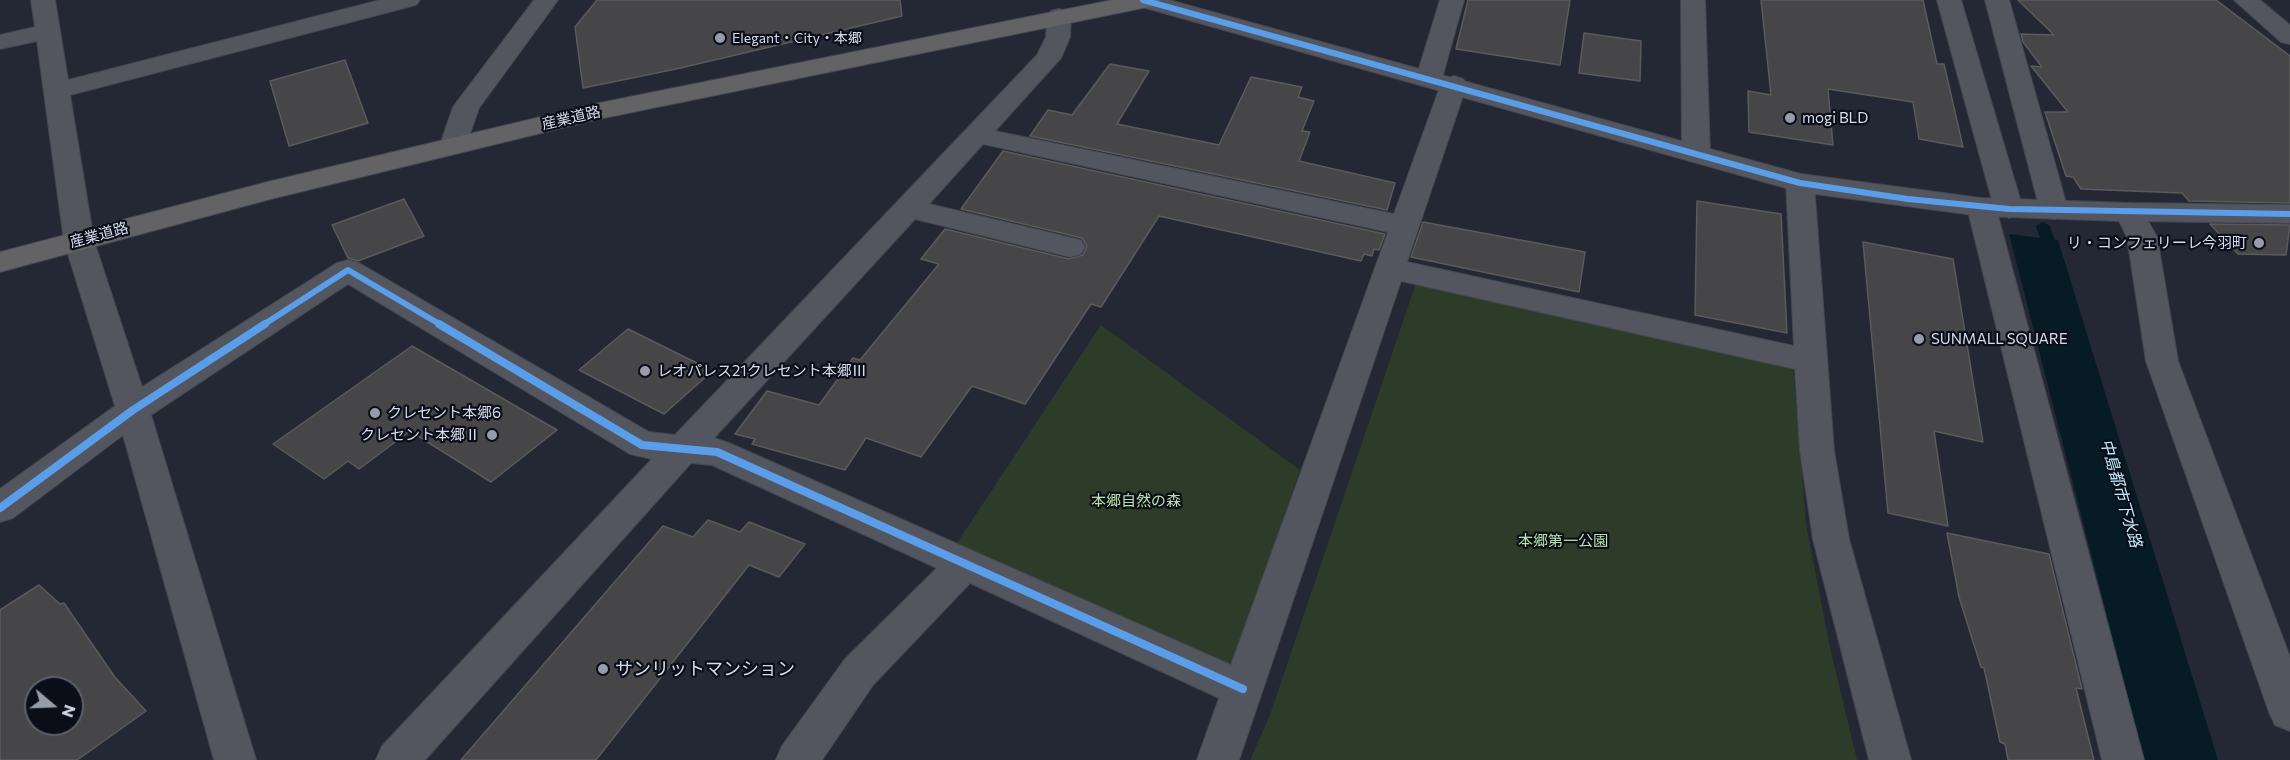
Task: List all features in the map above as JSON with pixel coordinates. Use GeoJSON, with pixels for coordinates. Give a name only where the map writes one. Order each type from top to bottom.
{"type":"FeatureCollection","features":[{"type":"Feature","properties":{"kind":"main road","name":"産業道路"},"geometry":{"type":"LineString","coordinates":[[0,262],[267,190],[454,145],[722,84],[1145,0]]}},
{"type":"Feature","properties":{"kind":"street"},"geometry":{"type":"LineString","coordinates":[[43,0],[79,241],[133,410],[235,760]]}},
{"type":"Feature","properties":{"kind":"street"},"geometry":{"type":"LineString","coordinates":[[56,91],[408,0]]}},
{"type":"Feature","properties":{"kind":"street"},"geometry":{"type":"LineString","coordinates":[[454,145],[466,107],[546,0]]}},
{"type":"Feature","properties":{"kind":"street"},"geometry":{"type":"LineString","coordinates":[[1145,0],[1442,81],[1800,183],[1995,208],[2290,214]]}},
{"type":"Feature","properties":{"kind":"street"},"geometry":{"type":"LineString","coordinates":[[1218,760],[1405,226],[1442,81],[1452,0]]}},
{"type":"Feature","properties":{"kind":"street"},"geometry":{"type":"LineString","coordinates":[[1693,0],[1696,154]]}},
{"type":"Feature","properties":{"kind":"street"},"geometry":{"type":"LineString","coordinates":[[1949,0],[2123,760]]}},
{"type":"Feature","properties":{"kind":"street"},"geometry":{"type":"LineString","coordinates":[[1997,0],[2054,210]]}},
{"type":"Feature","properties":{"kind":"street"},"geometry":{"type":"LineString","coordinates":[[2246,0],[2290,37]]}},
{"type":"Feature","properties":{"kind":"street"},"geometry":{"type":"LineString","coordinates":[[397,760],[682,450],[1048,58],[1058,37],[1059,16]]}},
{"type":"Feature","properties":{"kind":"street"},"geometry":{"type":"LineString","coordinates":[[0,42],[46,32]]}},
{"type":"Feature","properties":{"kind":"street"},"geometry":{"type":"LineString","coordinates":[[976,135],[1405,226]]}},
{"type":"Feature","properties":{"kind":"street"},"geometry":{"type":"LineString","coordinates":[[1800,183],[1817,451],[1831,539],[1890,760]]}},
{"type":"Feature","properties":{"kind":"street"},"geometry":{"type":"LineString","coordinates":[[909,208],[1070,247]]}},
{"type":"Feature","properties":{"kind":"street"},"geometry":{"type":"LineString","coordinates":[[2129,212],[2142,237],[2162,361],[2290,712]]}},
{"type":"Feature","properties":{"kind":"street"},"geometry":{"type":"LineString","coordinates":[[1390,268],[1810,361]]}},
{"type":"Feature","properties":{"kind":"street"},"geometry":{"type":"LineString","coordinates":[[0,508],[133,410],[348,270],[642,445],[717,452],[1243,689]]}},
{"type":"Feature","properties":{"kind":"street"},"geometry":{"type":"LineString","coordinates":[[797,760],[859,672],[965,564]]}},
{"type":"Feature","properties":{"kind":"green space","name":"本郷第一公園"},"geometry":{"type":"Polygon","coordinates":[[[1416,283],[1793,369],[1806,524],[1830,648],[1857,760],[1250,760],[1270,715],[1416,283]]]}},
{"type":"Feature","properties":{"kind":"green space","name":"本郷自然の森"},"geometry":{"type":"Polygon","coordinates":[[[1101,325],[1300,470],[1233,668],[953,549],[1101,325]]]}},
{"type":"Feature","properties":{"kind":"water"},"geometry":{"type":"Polygon","coordinates":[[[2009,234],[2058,240],[2218,760],[2144,760],[2009,234]]]}},
{"type":"Feature","properties":{"kind":"building"},"geometry":{"type":"Polygon","coordinates":[[[597,0],[900,0],[902,16],[676,69],[583,88],[575,27],[597,0]]]}},
{"type":"Feature","properties":{"kind":"building"},"geometry":{"type":"Polygon","coordinates":[[[1468,0],[1570,0],[1560,65],[1456,49],[1468,0]]]}},
{"type":"Feature","properties":{"kind":"building"},"geometry":{"type":"Polygon","coordinates":[[[1761,0],[1923,0],[1937,64],[1944,64],[1963,147],[1919,139],[1913,102],[1828,89],[1833,145],[1749,132],[1748,91],[1771,95],[1761,0]]]}},
{"type":"Feature","properties":{"kind":"building"},"geometry":{"type":"Polygon","coordinates":[[[2018,0],[2216,0],[2290,56],[2290,203],[2189,201],[2182,193],[2081,189],[2073,177],[2066,176],[2045,112],[2068,112],[2031,66],[2042,67],[2023,42],[2021,34],[2054,35],[2018,0]]]}},
{"type":"Feature","properties":{"kind":"building"},"geometry":{"type":"Polygon","coordinates":[[[1584,33],[1641,41],[1640,81],[1579,73],[1584,33]]]}},
{"type":"Feature","properties":{"kind":"building"},"geometry":{"type":"Polygon","coordinates":[[[345,60],[368,123],[289,146],[270,81],[345,60]]]}},
{"type":"Feature","properties":{"kind":"building"},"geometry":{"type":"Polygon","coordinates":[[[1110,64],[1149,71],[1117,124],[1219,145],[1251,77],[1302,87],[1298,97],[1314,101],[1302,131],[1310,132],[1299,161],[1395,183],[1387,210],[1030,136],[1048,110],[1072,115],[1110,64]]]}},
{"type":"Feature","properties":{"kind":"building"},"geometry":{"type":"Polygon","coordinates":[[[1003,151],[1385,234],[1379,250],[1374,249],[1372,256],[1364,254],[1361,261],[1159,216],[1101,307],[1091,304],[1025,404],[972,386],[921,457],[866,438],[845,470],[752,444],[755,439],[735,434],[767,391],[819,405],[853,358],[860,360],[939,264],[921,259],[945,229],[1069,259],[1083,255],[1087,246],[1082,238],[961,209],[1003,151]]]}},
{"type":"Feature","properties":{"kind":"building"},"geometry":{"type":"Polygon","coordinates":[[[404,199],[424,236],[358,261],[348,258],[332,225],[404,199]]]}},
{"type":"Feature","properties":{"kind":"building"},"geometry":{"type":"Polygon","coordinates":[[[1697,201],[1781,214],[1787,333],[1695,315],[1697,201]]]}},
{"type":"Feature","properties":{"kind":"building"},"geometry":{"type":"Polygon","coordinates":[[[1423,222],[1585,252],[1579,292],[1411,257],[1423,222]]]}},
{"type":"Feature","properties":{"kind":"building","name":"リ・コンフェリーレ今羽町"},"geometry":{"type":"Polygon","coordinates":[[[2210,224],[2290,225],[2286,255],[2238,254],[2210,224]]]}},
{"type":"Feature","properties":{"kind":"building","name":"SUNMALL SQUARE"},"geometry":{"type":"Polygon","coordinates":[[[1863,242],[1953,259],[1983,442],[1934,431],[1948,526],[1888,513],[1863,242]]]}},
{"type":"Feature","properties":{"kind":"building","name":"レオパレス21クレセント本郷Ⅲ"},"geometry":{"type":"Polygon","coordinates":[[[628,329],[707,368],[701,373],[708,375],[664,414],[579,370],[628,329]]]}},
{"type":"Feature","properties":{"kind":"building","name":"クレセント本郷6"},"geometry":{"type":"Polygon","coordinates":[[[412,346],[557,430],[491,482],[410,431],[359,469],[348,461],[324,479],[273,444],[412,346]]]}},
{"type":"Feature","properties":{"kind":"building","name":"サンリットマンション"},"geometry":{"type":"Polygon","coordinates":[[[708,520],[740,532],[749,522],[805,544],[779,577],[749,565],[596,760],[461,760],[663,526],[693,537],[708,520]]]}},
{"type":"Feature","properties":{"kind":"building"},"geometry":{"type":"Polygon","coordinates":[[[1947,533],[2049,554],[2082,689],[2076,688],[2094,760],[2008,760],[2005,744],[2000,742],[1984,668],[1981,667],[1959,597],[1947,533]]]}},
{"type":"Feature","properties":{"kind":"building"},"geometry":{"type":"Polygon","coordinates":[[[39,585],[60,604],[64,603],[114,676],[146,711],[77,760],[0,760],[0,610],[39,585]]]}},
{"type":"Feature","properties":{"kind":"waterway","name":"中島都市下水路"},"geometry":{"type":"LineString","coordinates":[[2043,226],[2053,257]]}},
{"type":"Feature","properties":{"kind":"cycle path"},"geometry":{"type":"LineString","coordinates":[[1143,0],[1800,183],[1908,199],[2009,209],[2290,214]]}},
{"type":"Feature","properties":{"kind":"cycle path"},"geometry":{"type":"LineString","coordinates":[[0,508],[133,410],[348,270],[642,445],[717,452],[1243,689]]}},
{"type":"Feature","properties":{"kind":"place","name":"Elegant・City・本郷"},"geometry":{"type":"Point","coordinates":[720,38]}},
{"type":"Feature","properties":{"kind":"place","name":"mogi BLD"},"geometry":{"type":"Point","coordinates":[1790,118]}},
{"type":"Feature","properties":{"kind":"place","name":"リ・コンフェリーレ今羽町"},"geometry":{"type":"Point","coordinates":[2259,243]}},
{"type":"Feature","properties":{"kind":"place","name":"SUNMALL SQUARE"},"geometry":{"type":"Point","coordinates":[1919,339]}},
{"type":"Feature","properties":{"kind":"place","name":"レオパレス21クレセント本郷Ⅲ"},"geometry":{"type":"Point","coordinates":[645,371]}},
{"type":"Feature","properties":{"kind":"place","name":"クレセント本郷6"},"geometry":{"type":"Point","coordinates":[375,413]}},
{"type":"Feature","properties":{"kind":"place","name":"クレセント本郷Ⅱ"},"geometry":{"type":"Point","coordinates":[492,435]}},
{"type":"Feature","properties":{"kind":"place","name":"サンリットマンション"},"geometry":{"type":"Point","coordinates":[603,669]}}]}
